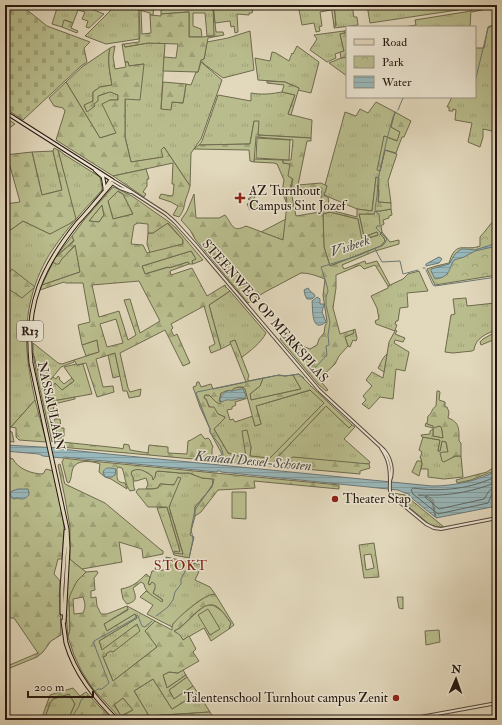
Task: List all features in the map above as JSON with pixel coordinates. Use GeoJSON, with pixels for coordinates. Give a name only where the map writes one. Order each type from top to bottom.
{"type":"FeatureCollection","features":[{"type":"Feature","properties":{"kind":"main road"},"geometry":{"type":"LineString","coordinates":[[5,112],[111,181]]}},
{"type":"Feature","properties":{"kind":"main road"},"geometry":{"type":"LineString","coordinates":[[94,169],[103,177],[105,189]]}},
{"type":"Feature","properties":{"kind":"main road","name":"NASSAULAAN"},"geometry":{"type":"LineString","coordinates":[[111,181],[109,186],[70,232],[52,258],[42,277],[37,291],[30,326],[30,351],[34,378],[66,521],[62,588],[62,615],[66,643],[81,677],[89,689],[117,720]]}},
{"type":"Feature","properties":{"kind":"main road","name":"NASSAULAAN"},"geometry":{"type":"LineString","coordinates":[[102,194],[111,181]]}},
{"type":"Feature","properties":{"kind":"street","name":"STEENWEG OP MERKSPLAS"},"geometry":{"type":"LineString","coordinates":[[111,181],[116,185],[132,192]]}},
{"type":"Feature","properties":{"kind":"street","name":"STEENWEG OP MERKSPLAS"},"geometry":{"type":"LineString","coordinates":[[111,181],[132,192],[166,214],[175,222],[319,390],[386,452],[390,459],[392,475],[389,489],[392,496],[426,524],[434,528],[444,528],[497,518]]}},
{"type":"Feature","properties":{"kind":"street"},"geometry":{"type":"LineString","coordinates":[[109,186],[116,185]]}},
{"type":"Feature","properties":{"kind":"street"},"geometry":{"type":"LineString","coordinates":[[404,720],[497,703]]}},
{"type":"Feature","properties":{"kind":"green space"},"geometry":{"type":"Polygon","coordinates":[[[5,5],[21,5],[47,26],[90,42],[84,48],[87,62],[23,120],[5,108],[5,5]]]}},
{"type":"Feature","properties":{"kind":"green space"},"geometry":{"type":"Polygon","coordinates":[[[58,5],[84,5],[104,14],[89,28],[86,27],[88,21],[82,19],[85,12],[78,10],[73,23],[65,20],[62,27],[52,24],[58,5]]]}},
{"type":"Feature","properties":{"kind":"green space"},"geometry":{"type":"Polygon","coordinates":[[[116,5],[154,5],[153,15],[139,10],[139,39],[106,44],[85,36],[116,5]]]}},
{"type":"Feature","properties":{"kind":"green space"},"geometry":{"type":"Polygon","coordinates":[[[172,5],[254,5],[252,13],[249,13],[249,15],[237,14],[238,32],[235,33],[234,26],[231,27],[230,21],[215,23],[213,6],[215,36],[207,36],[205,13],[193,13],[193,26],[201,29],[202,37],[189,37],[189,12],[161,14],[161,9],[172,9],[172,5]]]}},
{"type":"Feature","properties":{"kind":"green space"},"geometry":{"type":"Polygon","coordinates":[[[213,5],[216,32],[223,32],[224,35],[208,38],[204,59],[201,60],[198,72],[163,71],[164,57],[176,58],[178,44],[148,43],[125,47],[124,44],[139,42],[139,10],[141,10],[142,34],[151,33],[150,15],[161,16],[161,14],[189,12],[189,37],[214,36],[213,5]]]}},
{"type":"Feature","properties":{"kind":"green space"},"geometry":{"type":"Polygon","coordinates":[[[298,5],[331,5],[331,10],[320,12],[322,26],[319,27],[320,31],[316,32],[314,23],[302,25],[298,5]]]}},
{"type":"Feature","properties":{"kind":"green space"},"geometry":{"type":"Polygon","coordinates":[[[331,5],[334,5],[336,26],[334,26],[331,5]]]}},
{"type":"Feature","properties":{"kind":"green space"},"geometry":{"type":"Polygon","coordinates":[[[334,5],[352,5],[354,17],[357,17],[358,25],[334,28],[336,25],[334,5]]]}},
{"type":"Feature","properties":{"kind":"green space"},"geometry":{"type":"Polygon","coordinates":[[[367,5],[482,5],[482,6],[370,23],[367,5]]]}},
{"type":"Feature","properties":{"kind":"green space"},"geometry":{"type":"Polygon","coordinates":[[[482,5],[497,5],[497,7],[472,12],[471,8],[482,5]]]}},
{"type":"Feature","properties":{"kind":"green space"},"geometry":{"type":"Polygon","coordinates":[[[471,11],[470,26],[410,26],[416,25],[415,20],[471,11]]]}},
{"type":"Feature","properties":{"kind":"green space"},"geometry":{"type":"Polygon","coordinates":[[[64,20],[73,23],[71,28],[78,31],[77,33],[62,27],[64,20]]]}},
{"type":"Feature","properties":{"kind":"green space"},"geometry":{"type":"Polygon","coordinates":[[[497,23],[497,132],[483,129],[483,137],[480,147],[468,142],[472,123],[455,120],[456,110],[453,109],[453,111],[449,111],[449,107],[447,107],[452,98],[476,98],[476,48],[484,48],[488,27],[497,23]]]}},
{"type":"Feature","properties":{"kind":"green space"},"geometry":{"type":"Polygon","coordinates":[[[346,30],[346,57],[341,58],[340,52],[344,51],[340,34],[345,33],[344,31],[346,30]]]}},
{"type":"Feature","properties":{"kind":"green space"},"geometry":{"type":"Polygon","coordinates":[[[250,31],[254,70],[223,78],[201,60],[204,59],[207,42],[228,38],[250,31]]]}},
{"type":"Feature","properties":{"kind":"green space"},"geometry":{"type":"Polygon","coordinates":[[[344,31],[345,33],[340,34],[344,51],[335,54],[336,58],[327,62],[310,50],[317,39],[314,35],[344,31]]]}},
{"type":"Feature","properties":{"kind":"green space"},"geometry":{"type":"Polygon","coordinates":[[[148,43],[165,43],[161,109],[172,102],[183,103],[186,84],[191,85],[196,72],[198,72],[201,62],[222,80],[201,139],[191,153],[190,186],[164,147],[164,157],[131,162],[125,137],[125,99],[144,64],[129,66],[128,62],[125,62],[122,44],[124,44],[125,47],[148,43]]]}},
{"type":"Feature","properties":{"kind":"green space"},"geometry":{"type":"Polygon","coordinates":[[[115,46],[113,57],[115,69],[126,67],[125,62],[128,62],[129,66],[144,64],[140,100],[125,99],[125,137],[131,162],[163,157],[161,150],[164,147],[190,186],[183,210],[179,217],[173,215],[178,206],[159,198],[161,194],[173,195],[173,163],[113,176],[56,140],[65,111],[63,108],[54,106],[49,98],[66,82],[100,138],[116,133],[102,104],[110,100],[118,100],[118,95],[110,92],[98,96],[98,101],[94,104],[95,106],[87,112],[84,105],[93,101],[93,92],[100,87],[112,85],[109,57],[110,48],[115,46]]]}},
{"type":"Feature","properties":{"kind":"green space"},"geometry":{"type":"Polygon","coordinates":[[[297,46],[319,62],[311,93],[298,90],[299,88],[285,82],[258,80],[255,58],[270,61],[272,52],[289,61],[297,46]]]}},
{"type":"Feature","properties":{"kind":"green space"},"geometry":{"type":"Polygon","coordinates":[[[110,48],[109,62],[112,85],[100,87],[93,92],[93,101],[84,106],[87,111],[94,104],[98,96],[111,91],[118,95],[118,100],[110,100],[116,133],[100,138],[66,82],[82,67],[110,48]]]}},
{"type":"Feature","properties":{"kind":"green space"},"geometry":{"type":"Polygon","coordinates":[[[346,57],[346,75],[329,63],[346,57]]]}},
{"type":"Feature","properties":{"kind":"green space"},"geometry":{"type":"Polygon","coordinates":[[[267,81],[285,82],[299,88],[291,115],[288,114],[295,95],[282,92],[284,85],[267,83],[267,81]]]}},
{"type":"Feature","properties":{"kind":"green space"},"geometry":{"type":"Polygon","coordinates":[[[163,82],[186,84],[183,103],[172,102],[171,110],[161,109],[163,82]]]}},
{"type":"Feature","properties":{"kind":"green space"},"geometry":{"type":"Polygon","coordinates":[[[282,92],[295,95],[288,114],[312,120],[311,138],[258,135],[254,121],[250,144],[199,145],[202,141],[218,95],[251,101],[251,93],[266,94],[282,92]]]}},
{"type":"Feature","properties":{"kind":"green space"},"geometry":{"type":"Polygon","coordinates":[[[376,102],[395,112],[391,127],[400,132],[398,141],[384,136],[380,171],[385,150],[397,154],[388,181],[391,203],[378,202],[379,191],[376,177],[372,211],[357,209],[324,195],[327,186],[325,185],[345,112],[356,116],[360,109],[368,113],[376,102]]]}},
{"type":"Feature","properties":{"kind":"green space"},"geometry":{"type":"Polygon","coordinates":[[[395,112],[411,121],[404,137],[402,137],[396,153],[385,150],[380,171],[377,170],[384,136],[397,141],[400,132],[391,127],[395,112]]]}},
{"type":"Feature","properties":{"kind":"green space"},"geometry":{"type":"Polygon","coordinates":[[[5,117],[15,124],[5,131],[5,117]]]}},
{"type":"Feature","properties":{"kind":"green space"},"geometry":{"type":"Polygon","coordinates":[[[254,121],[259,121],[258,135],[311,138],[311,141],[307,141],[298,185],[321,183],[327,186],[324,195],[328,197],[330,210],[357,217],[357,209],[372,211],[376,177],[379,178],[378,202],[391,203],[391,209],[375,211],[374,214],[359,214],[364,237],[377,232],[378,235],[362,240],[358,219],[330,212],[323,214],[324,247],[330,266],[381,246],[385,241],[380,234],[382,232],[390,242],[399,240],[399,244],[375,251],[342,265],[344,269],[365,261],[366,264],[377,261],[390,285],[388,286],[375,265],[364,269],[360,265],[336,275],[333,308],[340,334],[353,330],[354,333],[345,337],[348,346],[339,356],[335,364],[319,379],[328,390],[326,391],[318,384],[280,339],[287,331],[296,341],[300,342],[305,347],[310,349],[317,345],[319,339],[324,333],[327,322],[323,295],[325,279],[310,274],[301,273],[248,303],[181,220],[187,211],[194,194],[196,218],[219,218],[225,215],[231,225],[235,228],[238,229],[246,226],[283,240],[287,204],[286,195],[289,190],[293,192],[292,196],[296,216],[320,212],[322,188],[296,191],[291,188],[293,179],[288,176],[290,164],[283,163],[283,160],[291,160],[293,140],[256,137],[254,162],[250,161],[249,150],[194,149],[199,145],[250,144],[254,121]]]}},
{"type":"Feature","properties":{"kind":"green space"},"geometry":{"type":"Polygon","coordinates":[[[257,138],[290,140],[289,160],[256,158],[257,138]]]}},
{"type":"Feature","properties":{"kind":"green space"},"geometry":{"type":"Polygon","coordinates":[[[54,148],[58,150],[76,219],[50,234],[23,221],[5,234],[5,204],[20,202],[8,159],[5,159],[5,155],[32,152],[42,195],[62,190],[53,151],[54,148]]]}},
{"type":"Feature","properties":{"kind":"green space"},"geometry":{"type":"Polygon","coordinates":[[[58,150],[100,177],[102,190],[58,241],[40,272],[31,298],[26,338],[28,364],[35,400],[11,427],[5,426],[5,420],[8,413],[5,400],[5,297],[10,289],[5,279],[5,234],[23,221],[50,234],[75,219],[58,150]]]}},
{"type":"Feature","properties":{"kind":"green space"},"geometry":{"type":"Polygon","coordinates":[[[53,151],[62,190],[42,195],[32,152],[53,151]]]}},
{"type":"Feature","properties":{"kind":"green space"},"geometry":{"type":"Polygon","coordinates":[[[254,159],[283,160],[283,163],[290,164],[292,180],[286,195],[287,204],[282,192],[284,180],[277,164],[254,162],[254,159]]]}},
{"type":"Feature","properties":{"kind":"green space"},"geometry":{"type":"Polygon","coordinates":[[[146,169],[149,179],[147,179],[147,186],[143,192],[146,194],[144,197],[113,176],[146,169]]]}},
{"type":"Feature","properties":{"kind":"green space"},"geometry":{"type":"Polygon","coordinates":[[[114,187],[132,196],[169,222],[176,228],[203,260],[193,264],[192,261],[196,259],[191,251],[142,266],[145,274],[188,262],[189,264],[170,271],[171,275],[192,268],[207,296],[225,285],[225,287],[230,291],[209,305],[221,349],[211,353],[209,347],[215,344],[204,306],[171,324],[173,328],[171,330],[174,336],[177,334],[190,363],[183,366],[165,330],[120,353],[130,392],[141,389],[140,396],[129,398],[127,391],[123,391],[115,353],[96,359],[103,387],[113,386],[114,392],[97,397],[86,363],[77,365],[74,360],[99,352],[97,340],[82,345],[78,325],[90,322],[83,283],[64,282],[40,290],[42,285],[80,272],[75,245],[59,264],[53,262],[55,258],[74,241],[72,236],[114,187]],[[118,191],[108,201],[113,219],[133,214],[123,194],[118,191]],[[102,205],[89,221],[99,222],[104,215],[102,205]],[[138,223],[134,225],[131,244],[143,245],[147,253],[183,244],[183,240],[168,223],[153,233],[148,233],[148,224],[138,223]],[[139,281],[92,285],[99,317],[119,311],[128,340],[136,335],[124,300],[130,299],[140,333],[160,321],[139,281]],[[116,319],[100,324],[107,347],[123,343],[116,319]]]}},
{"type":"Feature","properties":{"kind":"green space"},"geometry":{"type":"Polygon","coordinates":[[[117,191],[123,194],[133,214],[113,219],[108,201],[117,191]]]}},
{"type":"Feature","properties":{"kind":"green space"},"geometry":{"type":"Polygon","coordinates":[[[254,195],[259,207],[250,210],[247,204],[252,201],[248,199],[254,195]]]}},
{"type":"Feature","properties":{"kind":"green space"},"geometry":{"type":"Polygon","coordinates":[[[102,205],[104,215],[99,222],[89,221],[102,205]]]}},
{"type":"Feature","properties":{"kind":"green space"},"geometry":{"type":"Polygon","coordinates":[[[391,209],[392,215],[383,220],[384,224],[381,226],[382,232],[380,234],[385,241],[381,246],[330,266],[324,247],[323,214],[330,212],[358,219],[363,240],[378,235],[377,232],[364,237],[359,214],[374,214],[374,211],[391,209]]]}},
{"type":"Feature","properties":{"kind":"green space"},"geometry":{"type":"Polygon","coordinates":[[[497,218],[497,275],[435,285],[427,269],[449,263],[455,251],[458,249],[480,246],[480,237],[497,218]]]}},
{"type":"Feature","properties":{"kind":"green space"},"geometry":{"type":"Polygon","coordinates":[[[286,219],[283,240],[261,232],[286,219]]]}},
{"type":"Feature","properties":{"kind":"green space"},"geometry":{"type":"Polygon","coordinates":[[[167,223],[183,240],[183,244],[150,253],[147,244],[148,233],[153,233],[167,223]]]}},
{"type":"Feature","properties":{"kind":"green space"},"geometry":{"type":"Polygon","coordinates":[[[72,236],[74,240],[55,258],[72,236]]]}},
{"type":"Feature","properties":{"kind":"green space"},"geometry":{"type":"Polygon","coordinates":[[[76,245],[80,272],[42,285],[53,262],[56,264],[76,245]]]}},
{"type":"Feature","properties":{"kind":"green space"},"geometry":{"type":"Polygon","coordinates":[[[191,251],[197,259],[192,261],[193,264],[189,264],[188,262],[145,274],[142,266],[191,251]]]}},
{"type":"Feature","properties":{"kind":"green space"},"geometry":{"type":"Polygon","coordinates":[[[12,269],[35,287],[22,298],[10,290],[5,297],[5,279],[12,269]]]}},
{"type":"Feature","properties":{"kind":"green space"},"geometry":{"type":"Polygon","coordinates":[[[419,271],[428,291],[407,293],[408,307],[400,308],[398,321],[396,321],[395,324],[397,325],[395,330],[397,331],[395,334],[405,338],[403,342],[395,340],[394,343],[409,352],[405,371],[396,369],[393,399],[380,397],[369,409],[362,404],[366,400],[363,396],[372,386],[366,380],[372,372],[383,378],[389,342],[395,331],[376,324],[375,321],[379,319],[377,308],[371,296],[388,288],[388,286],[403,279],[408,274],[419,271]]]}},
{"type":"Feature","properties":{"kind":"green space"},"geometry":{"type":"Polygon","coordinates":[[[230,291],[266,333],[252,350],[241,358],[235,340],[230,342],[231,344],[221,349],[209,305],[230,291]]]}},
{"type":"Feature","properties":{"kind":"green space"},"geometry":{"type":"Polygon","coordinates":[[[466,298],[467,306],[495,303],[497,311],[497,330],[479,339],[474,350],[472,351],[453,353],[445,352],[451,315],[455,314],[453,299],[466,298]]]}},
{"type":"Feature","properties":{"kind":"green space"},"geometry":{"type":"Polygon","coordinates":[[[355,329],[357,338],[356,341],[353,340],[350,347],[348,346],[345,337],[354,333],[353,330],[355,329]]]}},
{"type":"Feature","properties":{"kind":"green space"},"geometry":{"type":"Polygon","coordinates":[[[492,334],[493,340],[481,345],[480,342],[483,339],[492,334]]]}},
{"type":"Feature","properties":{"kind":"green space"},"geometry":{"type":"Polygon","coordinates":[[[97,340],[99,352],[86,356],[82,345],[97,340]]]}},
{"type":"Feature","properties":{"kind":"green space"},"geometry":{"type":"Polygon","coordinates":[[[235,340],[249,376],[248,381],[263,378],[260,386],[250,394],[251,400],[301,389],[293,375],[299,374],[352,425],[349,428],[326,406],[274,461],[288,463],[288,460],[293,457],[369,464],[370,468],[360,471],[360,474],[60,447],[55,419],[60,419],[61,428],[64,428],[64,436],[61,436],[62,442],[123,449],[124,444],[129,445],[130,450],[148,453],[149,445],[168,447],[168,453],[187,454],[188,441],[201,434],[205,439],[208,438],[210,440],[213,447],[212,456],[220,456],[222,454],[210,432],[193,387],[196,386],[197,382],[199,382],[201,387],[211,384],[213,389],[246,382],[230,342],[235,340]],[[238,387],[232,391],[228,390],[221,393],[219,401],[221,402],[220,404],[209,395],[205,395],[204,397],[209,407],[214,407],[218,414],[225,417],[214,429],[228,453],[233,455],[246,457],[242,431],[247,430],[251,447],[250,456],[270,458],[324,403],[310,390],[256,406],[261,424],[255,426],[245,389],[243,387],[238,387]]]}},
{"type":"Feature","properties":{"kind":"green space"},"geometry":{"type":"Polygon","coordinates":[[[33,343],[58,363],[62,364],[74,360],[74,362],[61,367],[43,389],[33,353],[33,343]]]}},
{"type":"Feature","properties":{"kind":"green space"},"geometry":{"type":"Polygon","coordinates":[[[33,353],[43,389],[53,377],[56,379],[58,376],[64,384],[72,378],[74,381],[62,390],[55,383],[48,393],[53,401],[75,397],[75,399],[54,404],[53,413],[51,413],[45,392],[43,390],[55,439],[52,442],[36,372],[33,353]]]}},
{"type":"Feature","properties":{"kind":"green space"},"geometry":{"type":"Polygon","coordinates":[[[115,353],[120,376],[113,378],[108,355],[115,353]]]}},
{"type":"Feature","properties":{"kind":"green space"},"geometry":{"type":"Polygon","coordinates":[[[387,354],[384,372],[378,368],[387,354]]]}},
{"type":"Feature","properties":{"kind":"green space"},"geometry":{"type":"Polygon","coordinates":[[[83,364],[92,394],[53,401],[48,393],[55,383],[62,390],[74,381],[64,367],[83,364]]]}},
{"type":"Feature","properties":{"kind":"green space"},"geometry":{"type":"Polygon","coordinates":[[[279,375],[293,375],[301,389],[251,400],[250,394],[260,386],[263,378],[279,375]]]}},
{"type":"Feature","properties":{"kind":"green space"},"geometry":{"type":"Polygon","coordinates":[[[238,387],[245,389],[248,398],[235,402],[236,405],[232,407],[232,409],[227,410],[230,420],[233,419],[235,422],[253,416],[255,426],[261,424],[256,406],[311,390],[324,403],[270,459],[250,456],[251,447],[246,458],[228,453],[214,429],[225,417],[213,411],[204,398],[205,395],[209,395],[216,402],[219,401],[221,393],[238,387]]]}},
{"type":"Feature","properties":{"kind":"green space"},"geometry":{"type":"Polygon","coordinates":[[[437,391],[440,392],[439,400],[445,402],[445,407],[447,407],[449,412],[448,418],[457,424],[459,430],[459,441],[461,443],[461,456],[455,456],[444,462],[442,461],[440,453],[448,452],[446,442],[442,441],[440,451],[438,451],[440,440],[422,437],[421,435],[430,434],[430,431],[433,429],[433,436],[443,438],[441,427],[439,426],[434,428],[433,426],[427,424],[428,416],[436,406],[437,391]]]}},
{"type":"Feature","properties":{"kind":"green space"},"geometry":{"type":"Polygon","coordinates":[[[35,400],[46,442],[19,440],[16,437],[16,428],[11,427],[35,400]]]}},
{"type":"Feature","properties":{"kind":"green space"},"geometry":{"type":"Polygon","coordinates":[[[326,406],[349,428],[352,425],[355,427],[344,439],[370,462],[369,464],[288,463],[274,461],[326,406]]]}},
{"type":"Feature","properties":{"kind":"green space"},"geometry":{"type":"Polygon","coordinates":[[[426,423],[433,426],[441,426],[443,438],[433,436],[433,428],[425,426],[426,423]]]}},
{"type":"Feature","properties":{"kind":"green space"},"geometry":{"type":"Polygon","coordinates":[[[5,430],[12,432],[14,442],[5,441],[5,430]]]}},
{"type":"Feature","properties":{"kind":"green space"},"geometry":{"type":"Polygon","coordinates":[[[423,437],[440,440],[438,451],[440,451],[442,441],[446,442],[448,452],[444,461],[456,456],[461,456],[463,477],[444,479],[428,477],[428,469],[421,469],[422,464],[420,458],[422,452],[419,450],[423,437]]]}},
{"type":"Feature","properties":{"kind":"green space"},"geometry":{"type":"Polygon","coordinates":[[[10,458],[13,459],[18,466],[30,472],[43,474],[46,469],[53,471],[62,511],[64,528],[62,559],[58,559],[54,574],[60,581],[61,635],[51,641],[43,652],[37,657],[5,670],[5,667],[38,653],[14,618],[5,618],[5,468],[10,458]]]}},
{"type":"Feature","properties":{"kind":"green space"},"geometry":{"type":"Polygon","coordinates":[[[64,458],[339,485],[339,489],[254,481],[255,488],[218,490],[201,512],[195,516],[195,507],[212,487],[213,479],[202,478],[189,473],[158,471],[156,472],[153,480],[152,476],[145,472],[135,470],[132,471],[131,474],[135,490],[130,491],[122,468],[118,467],[117,469],[117,479],[120,482],[125,483],[127,489],[99,472],[100,464],[93,462],[81,462],[73,468],[69,483],[67,482],[62,462],[64,458]]]}},
{"type":"Feature","properties":{"kind":"green space"},"geometry":{"type":"Polygon","coordinates":[[[417,461],[421,461],[422,464],[419,476],[412,472],[417,461]]]}},
{"type":"Feature","properties":{"kind":"green space"},"geometry":{"type":"Polygon","coordinates":[[[60,464],[65,484],[105,503],[163,551],[163,554],[143,558],[142,549],[119,542],[122,562],[82,569],[71,560],[70,527],[58,465],[60,464]]]}},
{"type":"Feature","properties":{"kind":"green space"},"geometry":{"type":"Polygon","coordinates":[[[497,465],[497,469],[494,471],[471,480],[457,483],[456,480],[487,472],[497,465]]]}},
{"type":"Feature","properties":{"kind":"green space"},"geometry":{"type":"Polygon","coordinates":[[[141,469],[155,477],[156,472],[158,471],[189,473],[202,478],[214,479],[212,487],[195,507],[195,516],[190,535],[194,537],[189,558],[174,555],[157,508],[167,507],[180,551],[179,552],[183,554],[169,507],[175,485],[160,484],[158,488],[146,489],[148,484],[146,478],[134,481],[131,474],[132,471],[141,469]]]}},
{"type":"Feature","properties":{"kind":"green space"},"geometry":{"type":"Polygon","coordinates":[[[178,477],[181,478],[169,507],[183,554],[174,553],[174,551],[180,551],[167,507],[148,507],[136,492],[138,489],[158,488],[160,484],[174,485],[178,477]]]}},
{"type":"Feature","properties":{"kind":"green space"},"geometry":{"type":"Polygon","coordinates":[[[232,492],[246,492],[246,519],[232,518],[232,492]]]}},
{"type":"Feature","properties":{"kind":"green space"},"geometry":{"type":"Polygon","coordinates":[[[392,493],[405,495],[444,527],[437,527],[429,524],[392,493]]]}},
{"type":"Feature","properties":{"kind":"green space"},"geometry":{"type":"Polygon","coordinates":[[[374,543],[379,577],[364,578],[359,545],[374,543]],[[371,554],[364,555],[366,570],[374,568],[371,554]]]}},
{"type":"Feature","properties":{"kind":"green space"},"geometry":{"type":"Polygon","coordinates":[[[166,557],[202,565],[195,580],[210,587],[215,594],[204,598],[193,606],[174,623],[172,627],[147,614],[153,605],[140,597],[146,591],[163,600],[153,593],[155,588],[148,584],[152,571],[168,569],[166,557]]]}},
{"type":"Feature","properties":{"kind":"green space"},"geometry":{"type":"Polygon","coordinates":[[[68,559],[86,572],[69,600],[70,630],[68,637],[65,613],[68,559]]]}},
{"type":"Feature","properties":{"kind":"green space"},"geometry":{"type":"Polygon","coordinates":[[[97,571],[98,573],[94,578],[95,590],[91,591],[91,598],[96,597],[97,606],[101,614],[107,614],[127,606],[128,609],[104,624],[107,631],[135,614],[137,618],[99,641],[102,650],[137,624],[140,631],[113,652],[111,651],[107,653],[106,656],[103,657],[113,681],[157,647],[145,631],[155,621],[172,630],[173,624],[184,613],[204,598],[215,594],[234,625],[229,629],[231,623],[223,612],[216,606],[209,605],[200,609],[181,627],[174,631],[180,635],[183,640],[189,636],[196,649],[193,652],[199,661],[178,673],[169,672],[163,675],[167,688],[186,675],[187,677],[169,690],[174,699],[193,686],[198,693],[172,709],[153,679],[134,691],[149,716],[210,712],[214,719],[122,720],[93,689],[82,672],[68,637],[70,630],[70,595],[77,581],[86,572],[97,571]],[[83,597],[73,599],[74,614],[83,613],[85,605],[83,597]],[[123,698],[114,705],[121,716],[133,710],[123,698]]]}},
{"type":"Feature","properties":{"kind":"green space"},"geometry":{"type":"Polygon","coordinates":[[[146,574],[150,577],[148,584],[150,585],[152,582],[155,584],[153,593],[163,600],[162,602],[148,592],[144,584],[141,582],[133,588],[135,600],[127,604],[123,599],[121,589],[135,584],[146,574]]]}},
{"type":"Feature","properties":{"kind":"green space"},"geometry":{"type":"Polygon","coordinates":[[[397,597],[403,597],[403,609],[399,608],[397,597]]]}},
{"type":"Feature","properties":{"kind":"green space"},"geometry":{"type":"Polygon","coordinates":[[[206,605],[213,605],[222,611],[231,623],[229,629],[211,641],[204,628],[183,640],[174,631],[180,628],[206,605]]]}},
{"type":"Feature","properties":{"kind":"green space"},"geometry":{"type":"Polygon","coordinates":[[[127,606],[155,621],[147,629],[157,647],[113,681],[103,657],[111,650],[113,652],[137,625],[102,650],[99,641],[137,618],[135,614],[107,631],[104,624],[128,610],[127,606]]]}},
{"type":"Feature","properties":{"kind":"green space"},"geometry":{"type":"Polygon","coordinates":[[[208,609],[220,629],[210,635],[198,615],[208,609]]]}},
{"type":"Feature","properties":{"kind":"green space"},"geometry":{"type":"Polygon","coordinates":[[[439,630],[440,642],[426,645],[425,631],[439,630]]]}},
{"type":"Feature","properties":{"kind":"green space"},"geometry":{"type":"Polygon","coordinates":[[[183,670],[186,675],[167,688],[163,675],[169,672],[178,673],[183,670]]]}},
{"type":"Feature","properties":{"kind":"green space"},"geometry":{"type":"Polygon","coordinates":[[[187,677],[193,686],[174,699],[169,690],[187,677]]]}},
{"type":"Feature","properties":{"kind":"green space"},"geometry":{"type":"Polygon","coordinates":[[[153,679],[172,709],[198,693],[210,712],[149,716],[134,691],[153,679]]]}},
{"type":"Feature","properties":{"kind":"green space"},"geometry":{"type":"Polygon","coordinates":[[[73,688],[80,696],[86,692],[112,720],[68,720],[75,704],[69,694],[53,699],[44,720],[41,720],[50,695],[73,688]]]}},
{"type":"Feature","properties":{"kind":"green space"},"geometry":{"type":"Polygon","coordinates":[[[69,694],[75,704],[68,720],[44,720],[53,699],[69,694]]]}},
{"type":"Feature","properties":{"kind":"green space"},"geometry":{"type":"Polygon","coordinates":[[[123,698],[133,710],[121,716],[114,704],[123,698]]]}},
{"type":"Feature","properties":{"kind":"water"},"geometry":{"type":"Polygon","coordinates":[[[497,243],[497,246],[475,251],[454,260],[448,273],[443,277],[435,279],[431,271],[431,269],[449,264],[455,254],[461,249],[475,250],[497,243]]]}},
{"type":"Feature","properties":{"kind":"water"},"geometry":{"type":"Polygon","coordinates":[[[439,257],[442,259],[439,263],[426,266],[426,264],[439,257]]]}},
{"type":"Feature","properties":{"kind":"water"},"geometry":{"type":"Polygon","coordinates":[[[308,288],[315,296],[312,299],[307,299],[305,295],[304,290],[308,288]]]}},
{"type":"Feature","properties":{"kind":"water"},"geometry":{"type":"Polygon","coordinates":[[[317,297],[320,299],[320,304],[324,304],[322,312],[326,322],[321,325],[315,323],[313,314],[312,301],[317,297]]]}},
{"type":"Feature","properties":{"kind":"water"},"geometry":{"type":"Polygon","coordinates":[[[243,389],[246,396],[244,399],[227,400],[222,402],[220,400],[220,398],[227,391],[243,389]]]}},
{"type":"Feature","properties":{"kind":"water"},"geometry":{"type":"Polygon","coordinates":[[[5,445],[59,448],[432,486],[465,482],[481,478],[497,471],[497,491],[492,507],[436,518],[433,500],[426,495],[418,495],[426,496],[432,501],[435,517],[409,496],[409,494],[398,490],[221,471],[217,472],[43,456],[39,454],[5,451],[5,445]]]}},
{"type":"Feature","properties":{"kind":"water"},"geometry":{"type":"Polygon","coordinates":[[[106,468],[116,469],[115,475],[112,477],[105,477],[103,472],[106,468]]]}},
{"type":"Feature","properties":{"kind":"water"},"geometry":{"type":"Polygon","coordinates":[[[18,489],[28,489],[29,495],[23,499],[12,498],[10,494],[12,491],[18,489]]]}},
{"type":"Feature","properties":{"kind":"waterway","name":"Visbeek"},"geometry":{"type":"LineString","coordinates":[[476,78],[488,28],[497,24]]}},
{"type":"Feature","properties":{"kind":"waterway","name":"Visbeek"},"geometry":{"type":"LineString","coordinates":[[398,110],[403,98]]}},
{"type":"Feature","properties":{"kind":"waterway","name":"Visbeek"},"geometry":{"type":"LineString","coordinates":[[309,374],[327,355],[326,346],[329,345],[328,335],[330,322],[326,305],[328,291],[321,267],[357,256],[383,245],[387,239],[376,228],[380,225],[379,214],[375,209],[378,179],[387,139],[393,117],[396,112]]}},
{"type":"Feature","properties":{"kind":"waterway"},"geometry":{"type":"LineString","coordinates":[[375,249],[382,262],[400,261],[403,274],[418,270]]}},
{"type":"Feature","properties":{"kind":"waterway"},"geometry":{"type":"LineString","coordinates":[[426,270],[433,285],[435,286],[497,277]]}},
{"type":"Feature","properties":{"kind":"waterway","name":"Visbeek"},"geometry":{"type":"LineString","coordinates":[[223,457],[221,447],[210,432],[196,393],[197,392],[279,375],[285,376],[299,374],[304,378]]}},
{"type":"Feature","properties":{"kind":"waterway","name":"Visbeek"},"geometry":{"type":"LineString","coordinates":[[189,559],[193,539],[191,529],[195,510],[213,484],[214,479]]}},
{"type":"Feature","properties":{"kind":"waterway","name":"Visbeek"},"geometry":{"type":"LineString","coordinates":[[156,616],[168,607],[173,600],[175,592],[181,584],[181,579],[189,561]]}},
{"type":"Feature","properties":{"kind":"waterway","name":"Visbeek"},"geometry":{"type":"LineString","coordinates":[[95,691],[102,689],[109,683],[94,641],[134,619],[137,615],[142,626],[145,627],[152,621]]}},
{"type":"Feature","properties":{"kind":"waterway","name":"Visbeek"},"geometry":{"type":"LineString","coordinates":[[70,720],[81,700],[88,695]]}},
{"type":"Feature","properties":{"kind":"place","name":"AZ Turnhout Campus Sint Jozef"},"geometry":{"type":"Point","coordinates":[240,198]}},
{"type":"Feature","properties":{"kind":"place","name":"Theater Stap"},"geometry":{"type":"Point","coordinates":[335,499]}},
{"type":"Feature","properties":{"kind":"place","name":"Talentenschool Turnhout campus Zenit"},"geometry":{"type":"Point","coordinates":[396,698]}},
{"type":"Feature","properties":{"kind":"district","name":"STOKT"},"geometry":{"type":"Point","coordinates":[181,565]}},
{"type":"Feature","properties":{"kind":"water label","name":"Kanaal Dessel-Schoten"},"geometry":{"type":"Point","coordinates":[253,461]}}]}
